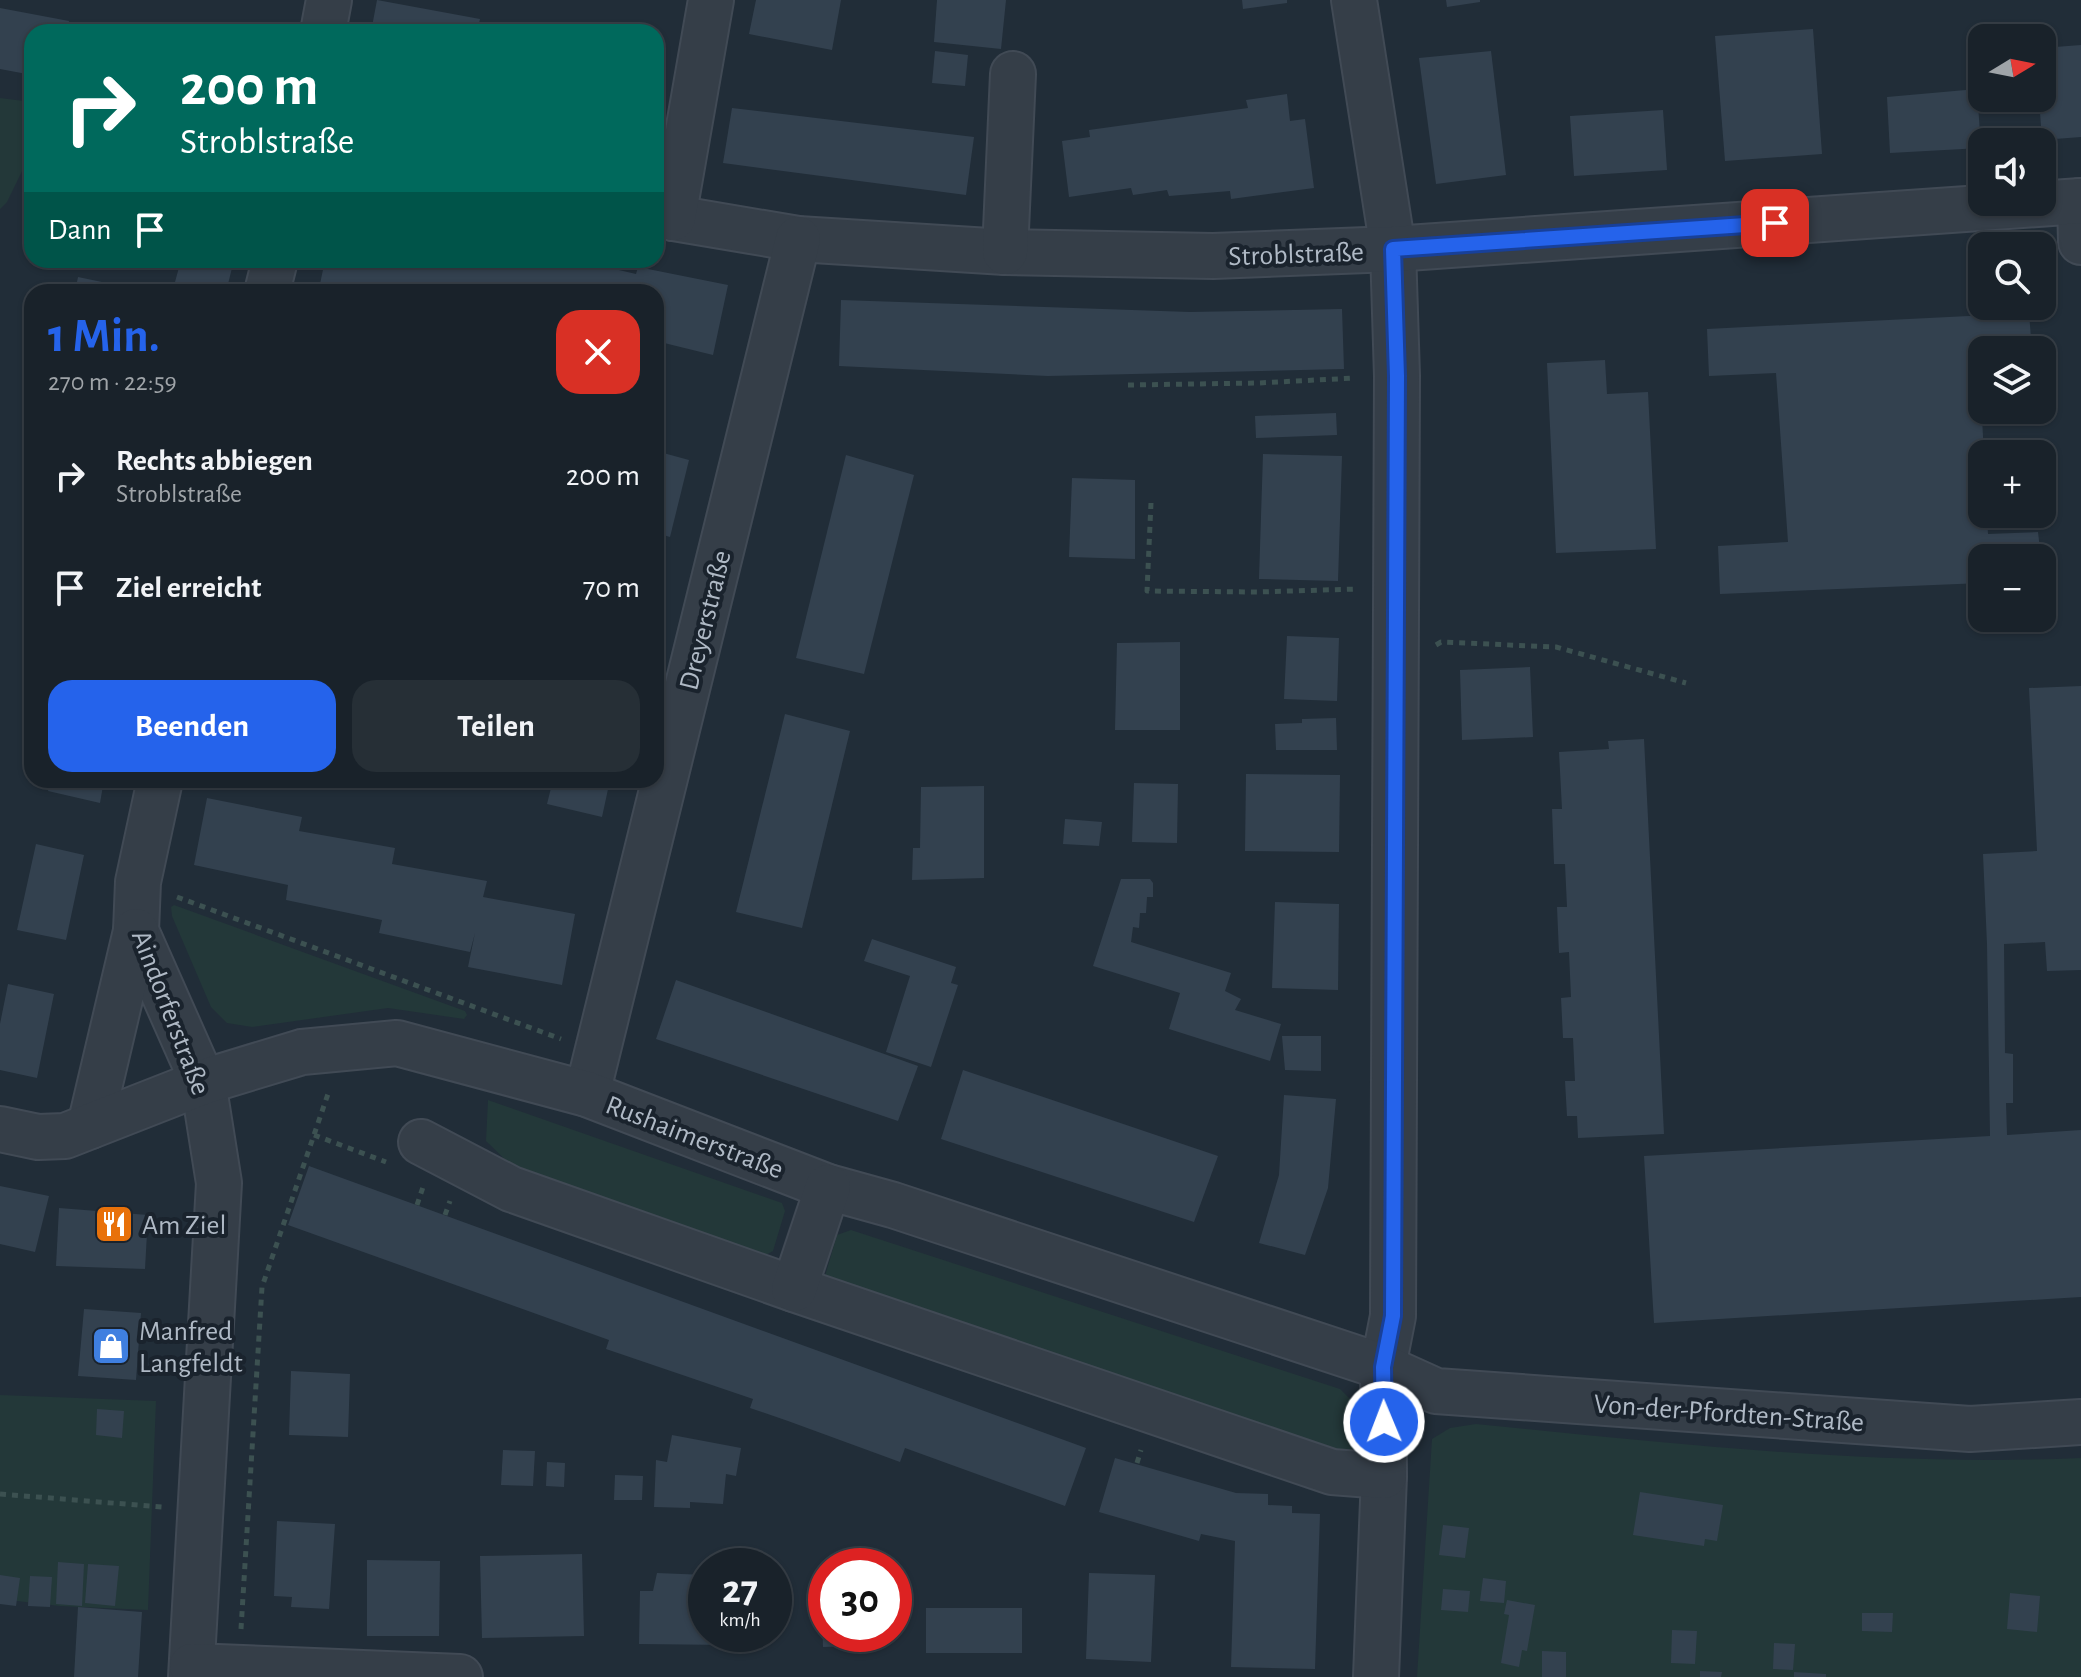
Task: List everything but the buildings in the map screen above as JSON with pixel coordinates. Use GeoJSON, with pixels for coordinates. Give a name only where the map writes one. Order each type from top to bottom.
{"type":"FeatureCollection","features":[{"type":"Feature","properties":{"kind":"street"},"geometry":{"type":"LineString","coordinates":[[324,24],[329,0]]}},
{"type":"Feature","properties":{"kind":"street"},"geometry":{"type":"LineString","coordinates":[[664,216],[711,0]]}},
{"type":"Feature","properties":{"kind":"street"},"geometry":{"type":"LineString","coordinates":[[1354,0],[1393,249],[1397,376],[1393,1316],[1383,1367],[1384,1476],[1376,1677]]}},
{"type":"Feature","properties":{"kind":"street"},"geometry":{"type":"LineString","coordinates":[[1005,252],[1013,74]]}},
{"type":"Feature","properties":{"kind":"street","name":"Stroblstraße"},"geometry":{"type":"LineString","coordinates":[[664,216],[798,239],[1005,252],[1213,256],[2081,215]]}},
{"type":"Feature","properties":{"kind":"street","name":"Dreyerstraße"},"geometry":{"type":"LineString","coordinates":[[664,784],[798,239]]}},
{"type":"Feature","properties":{"kind":"street","name":"Aindorferstraße"},"geometry":{"type":"LineString","coordinates":[[158,788],[138,882],[136,931],[203,1082],[219,1183],[192,1672]]}},
{"type":"Feature","properties":{"kind":"street","name":"Dreyerstraße"},"geometry":{"type":"LineString","coordinates":[[587,1094],[663,788]]}},
{"type":"Feature","properties":{"kind":"street"},"geometry":{"type":"LineString","coordinates":[[90,1126],[136,931]]}},
{"type":"Feature","properties":{"kind":"street","name":"Rushaimerstraße"},"geometry":{"type":"LineString","coordinates":[[0,1129],[38,1137],[65,1136],[203,1082],[302,1052],[397,1043],[587,1094],[828,1187],[908,1210],[1383,1367]]}},
{"type":"Feature","properties":{"kind":"street"},"geometry":{"type":"LineString","coordinates":[[421,1142],[511,1189],[794,1289],[1332,1472],[1384,1476]]}},
{"type":"Feature","properties":{"kind":"street"},"geometry":{"type":"LineString","coordinates":[[794,1289],[828,1187]]}},
{"type":"Feature","properties":{"kind":"street","name":"Von-der-Pfordten-Straße"},"geometry":{"type":"LineString","coordinates":[[1383,1367],[1436,1391],[1970,1429],[2081,1422]]}},
{"type":"Feature","properties":{"kind":"street"},"geometry":{"type":"LineString","coordinates":[[192,1672],[239,1669],[460,1677]]}},
{"type":"Feature","properties":{"kind":"path"},"geometry":{"type":"LineString","coordinates":[[1128,385],[1397,376]]}},
{"type":"Feature","properties":{"kind":"path"},"geometry":{"type":"LineString","coordinates":[[1151,503],[1147,591],[1396,588]]}},
{"type":"Feature","properties":{"kind":"path"},"geometry":{"type":"LineString","coordinates":[[1395,673],[1441,642],[1556,647],[1686,683]]}},
{"type":"Feature","properties":{"kind":"path"},"geometry":{"type":"LineString","coordinates":[[138,882],[598,1053]]}},
{"type":"Feature","properties":{"kind":"path"},"geometry":{"type":"LineString","coordinates":[[239,1669],[262,1287],[344,1048]]}},
{"type":"Feature","properties":{"kind":"path"},"geometry":{"type":"LineString","coordinates":[[314,1135],[404,1168],[421,1142]]}},
{"type":"Feature","properties":{"kind":"path"},"geometry":{"type":"LineString","coordinates":[[0,1494],[152,1506]]}},
{"type":"Feature","properties":{"kind":"green space"},"geometry":{"type":"Polygon","coordinates":[[[0,98],[24,101],[24,167],[7,202],[0,209],[0,98]]]}},
{"type":"Feature","properties":{"kind":"green space"},"geometry":{"type":"Polygon","coordinates":[[[174,905],[465,1011],[467,1015],[464,1019],[388,1008],[252,1027],[227,1023],[211,1007],[172,916],[171,907],[174,905]]]}},
{"type":"Feature","properties":{"kind":"green space"},"geometry":{"type":"Polygon","coordinates":[[[488,1100],[782,1203],[785,1211],[773,1251],[764,1256],[521,1175],[486,1141],[488,1100]]]}},
{"type":"Feature","properties":{"kind":"green space"},"geometry":{"type":"Polygon","coordinates":[[[851,1230],[1340,1389],[1353,1402],[1365,1460],[832,1285],[825,1276],[837,1235],[851,1230]]]}},
{"type":"Feature","properties":{"kind":"green space"},"geometry":{"type":"Polygon","coordinates":[[[0,1395],[156,1401],[148,1610],[60,1606],[0,1599],[0,1395]]]}},
{"type":"Feature","properties":{"kind":"green space"},"geometry":{"type":"Polygon","coordinates":[[[1476,1424],[1778,1452],[1930,1459],[2081,1458],[2081,1677],[1417,1677],[1432,1439],[1450,1428],[1476,1424]]]}},
{"type":"Feature","properties":{"kind":"place","name":"Am Ziel"},"geometry":{"type":"Point","coordinates":[114,1224]}},
{"type":"Feature","properties":{"kind":"place","name":"Manfred Langfeldt"},"geometry":{"type":"Point","coordinates":[111,1346]}},
{"type":"Feature","properties":{"kind":"route"},"geometry":{"type":"LineString","coordinates":[[1384,1422],[1383,1367],[1393,1316],[1397,376],[1393,249],[1775,223]]}}]}
